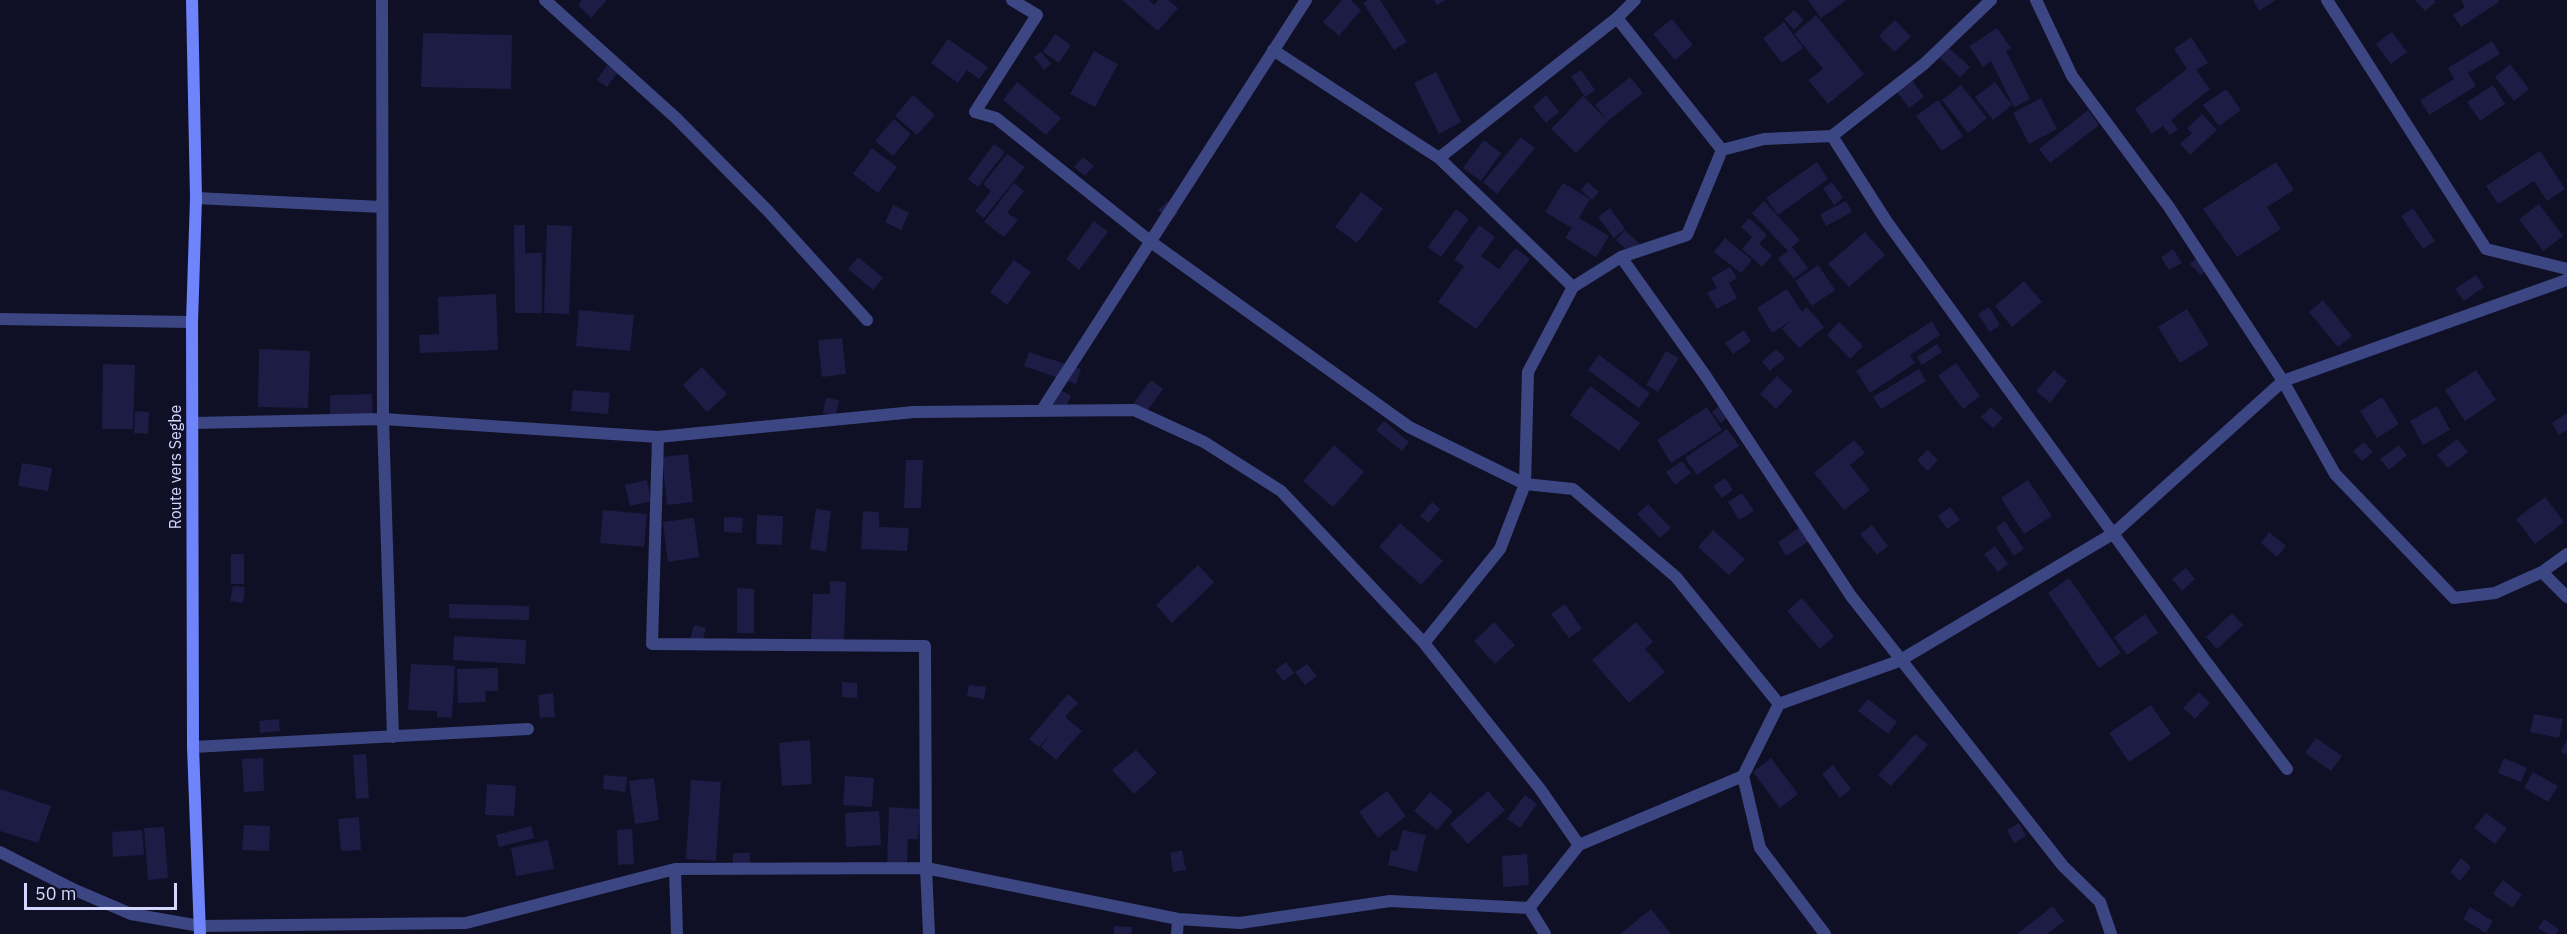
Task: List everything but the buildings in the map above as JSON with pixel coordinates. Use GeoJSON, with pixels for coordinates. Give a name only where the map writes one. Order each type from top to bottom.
{"type":"FeatureCollection","features":[{"type":"Feature","properties":{"kind":"main road","name":"Route vers Segbe"},"geometry":{"type":"LineString","coordinates":[[192,0],[196,198],[192,322],[193,747],[200,930]]}},
{"type":"Feature","properties":{"kind":"street"},"geometry":{"type":"LineString","coordinates":[[382,0],[383,419],[393,737]]}},
{"type":"Feature","properties":{"kind":"street"},"geometry":{"type":"LineString","coordinates":[[545,0],[675,118],[769,212],[867,320]]}},
{"type":"Feature","properties":{"kind":"street"},"geometry":{"type":"LineString","coordinates":[[1012,0],[1037,15],[975,112],[996,118],[1151,242],[1409,427],[1525,484],[1574,489],[1676,577],[1779,704]]}},
{"type":"Feature","properties":{"kind":"street"},"geometry":{"type":"LineString","coordinates":[[1042,410],[1306,0]]}},
{"type":"Feature","properties":{"kind":"street"},"geometry":{"type":"LineString","coordinates":[[1439,158],[1617,18],[1635,0]]}},
{"type":"Feature","properties":{"kind":"street"},"geometry":{"type":"LineString","coordinates":[[1722,150],[1764,139],[1832,136],[1924,64],[1991,0]]}},
{"type":"Feature","properties":{"kind":"street"},"geometry":{"type":"LineString","coordinates":[[2036,0],[2072,76],[2169,207],[2283,381],[2335,474],[2454,598],[2495,593],[2542,572],[2567,554]]}},
{"type":"Feature","properties":{"kind":"street"},"geometry":{"type":"LineString","coordinates":[[2327,0],[2486,249],[2567,269]]}},
{"type":"Feature","properties":{"kind":"street"},"geometry":{"type":"LineString","coordinates":[[1617,18],[1722,150]]}},
{"type":"Feature","properties":{"kind":"street"},"geometry":{"type":"LineString","coordinates":[[1273,50],[1439,158],[1573,287]]}},
{"type":"Feature","properties":{"kind":"street"},"geometry":{"type":"LineString","coordinates":[[1832,136],[1887,222],[2204,659],[2288,769]]}},
{"type":"Feature","properties":{"kind":"street"},"geometry":{"type":"LineString","coordinates":[[1424,643],[1500,549],[1525,484],[1528,372],[1573,287],[1621,257],[1687,235],[1722,150]]}},
{"type":"Feature","properties":{"kind":"street"},"geometry":{"type":"LineString","coordinates":[[196,198],[381,207]]}},
{"type":"Feature","properties":{"kind":"street"},"geometry":{"type":"LineString","coordinates":[[1621,257],[1705,375],[1851,596],[1899,661],[2063,866],[2100,902],[2111,934]]}},
{"type":"Feature","properties":{"kind":"street"},"geometry":{"type":"LineString","coordinates":[[1825,934],[1760,848],[1743,776],[1779,704],[1899,661],[2114,533],[2283,381],[2567,280]]}},
{"type":"Feature","properties":{"kind":"street"},"geometry":{"type":"LineString","coordinates":[[0,319],[192,322]]}},
{"type":"Feature","properties":{"kind":"street"},"geometry":{"type":"LineString","coordinates":[[193,423],[383,419],[658,437],[914,412],[1134,410],[1204,442],[1281,490],[1424,643],[1540,789],[1579,844]]}},
{"type":"Feature","properties":{"kind":"street"},"geometry":{"type":"LineString","coordinates":[[658,437],[652,644],[925,646],[926,868],[929,934]]}},
{"type":"Feature","properties":{"kind":"street"},"geometry":{"type":"LineString","coordinates":[[2542,572],[2567,597]]}},
{"type":"Feature","properties":{"kind":"street"},"geometry":{"type":"LineString","coordinates":[[193,747],[528,729]]}},
{"type":"Feature","properties":{"kind":"street"},"geometry":{"type":"LineString","coordinates":[[1529,909],[1579,844],[1743,776]]}},
{"type":"Feature","properties":{"kind":"street"},"geometry":{"type":"LineString","coordinates":[[0,852],[75,890],[131,914],[200,930],[466,929],[675,869],[926,868],[1178,919],[1240,923],[1390,901],[1529,909]]}},
{"type":"Feature","properties":{"kind":"street"},"geometry":{"type":"LineString","coordinates":[[675,869],[677,934]]}},
{"type":"Feature","properties":{"kind":"street"},"geometry":{"type":"LineString","coordinates":[[1529,909],[1545,934]]}},
{"type":"Feature","properties":{"kind":"street"},"geometry":{"type":"LineString","coordinates":[[1177,934],[1178,919]]}},
{"type":"Feature","properties":{"kind":"street"},"geometry":{"type":"LineString","coordinates":[[1240,923],[1249,934]]}}]}
